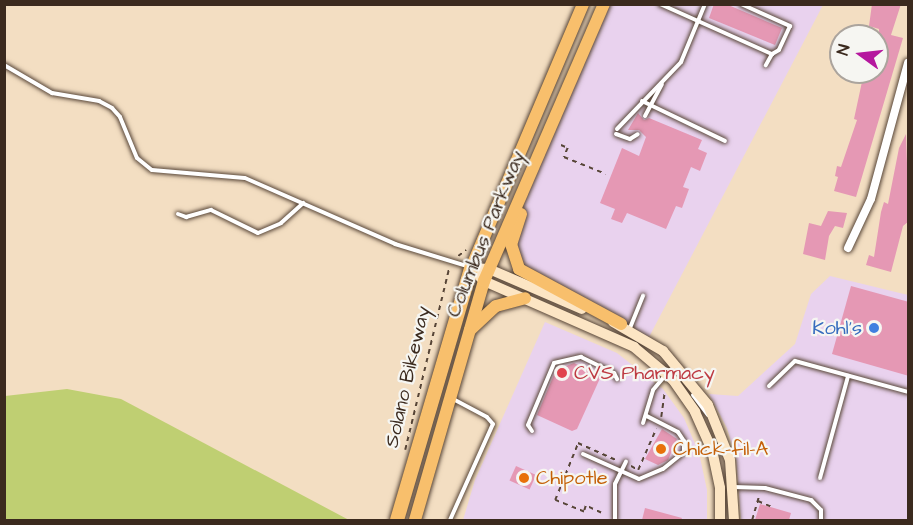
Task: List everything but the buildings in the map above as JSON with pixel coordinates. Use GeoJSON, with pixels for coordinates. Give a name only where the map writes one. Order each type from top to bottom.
{"type":"FeatureCollection","features":[{"type":"Feature","properties":{"kind":"highway","name":"Columbus Parkway"},"geometry":{"type":"LineString","coordinates":[[397,520],[471,268]]}},
{"type":"Feature","properties":{"kind":"main road","name":"Columbus Parkway"},"geometry":{"type":"LineString","coordinates":[[471,268],[583,4]]}},
{"type":"Feature","properties":{"kind":"main road","name":"Columbus Parkway"},"geometry":{"type":"LineString","coordinates":[[415,520],[467,333],[484,281],[604,4]]}},
{"type":"Feature","properties":{"kind":"main road"},"geometry":{"type":"LineString","coordinates":[[546,139],[511,244],[514,260],[525,274],[565,291],[626,326],[674,361],[715,418],[726,445],[734,487],[734,520]]}},
{"type":"Feature","properties":{"kind":"main road"},"geometry":{"type":"LineString","coordinates":[[471,268],[489,269],[626,326]]}},
{"type":"Feature","properties":{"kind":"main road"},"geometry":{"type":"LineString","coordinates":[[471,268],[484,281],[634,347],[666,374],[688,401],[707,436],[718,476],[720,520]]}},
{"type":"Feature","properties":{"kind":"main road"},"geometry":{"type":"LineString","coordinates":[[467,333],[496,306],[525,298]]}},
{"type":"Feature","properties":{"kind":"street"},"geometry":{"type":"LineString","coordinates":[[848,248],[871,199],[909,63]]}},
{"type":"Feature","properties":{"kind":"lane"},"geometry":{"type":"LineString","coordinates":[[660,4],[772,54]]}},
{"type":"Feature","properties":{"kind":"lane"},"geometry":{"type":"LineString","coordinates":[[638,134],[630,140],[616,132],[642,101],[681,62],[705,4]]}},
{"type":"Feature","properties":{"kind":"lane"},"geometry":{"type":"LineString","coordinates":[[741,4],[790,26],[779,50],[772,54],[766,65]]}},
{"type":"Feature","properties":{"kind":"lane"},"geometry":{"type":"LineString","coordinates":[[4,65],[52,93],[99,101],[112,108],[120,117],[137,158],[152,170],[244,178],[395,244],[471,268]]}},
{"type":"Feature","properties":{"kind":"lane"},"geometry":{"type":"LineString","coordinates":[[645,116],[665,79]]}},
{"type":"Feature","properties":{"kind":"lane"},"geometry":{"type":"LineString","coordinates":[[642,101],[725,141]]}},
{"type":"Feature","properties":{"kind":"lane"},"geometry":{"type":"LineString","coordinates":[[178,214],[186,217],[211,210],[258,232],[281,223],[303,203]]}},
{"type":"Feature","properties":{"kind":"lane"},"geometry":{"type":"LineString","coordinates":[[626,326],[643,295]]}},
{"type":"Feature","properties":{"kind":"lane"},"geometry":{"type":"LineString","coordinates":[[532,431],[528,424],[554,363],[581,357],[614,373],[617,379]]}},
{"type":"Feature","properties":{"kind":"lane"},"geometry":{"type":"LineString","coordinates":[[769,387],[795,361],[909,392]]}},
{"type":"Feature","properties":{"kind":"lane"},"geometry":{"type":"LineString","coordinates":[[643,423],[653,390],[666,374],[675,372],[704,411],[715,418]]}},
{"type":"Feature","properties":{"kind":"lane"},"geometry":{"type":"LineString","coordinates":[[820,478],[848,376]]}},
{"type":"Feature","properties":{"kind":"lane"},"geometry":{"type":"LineString","coordinates":[[450,397],[488,417],[493,424],[450,520]]}},
{"type":"Feature","properties":{"kind":"lane"},"geometry":{"type":"LineString","coordinates":[[583,454],[639,480],[647,479],[684,452],[678,432],[646,416]]}},
{"type":"Feature","properties":{"kind":"lane"},"geometry":{"type":"LineString","coordinates":[[615,520],[615,484],[626,461]]}},
{"type":"Feature","properties":{"kind":"lane"},"geometry":{"type":"LineString","coordinates":[[734,487],[765,488],[812,500],[821,510],[821,520]]}},
{"type":"Feature","properties":{"kind":"path"},"geometry":{"type":"LineString","coordinates":[[561,145],[568,148],[564,157],[606,174]]}},
{"type":"Feature","properties":{"kind":"path"},"geometry":{"type":"LineString","coordinates":[[451,260],[469,248]]}},
{"type":"Feature","properties":{"kind":"path","name":"Solano Bikeway"},"geometry":{"type":"LineString","coordinates":[[404,455],[451,260]]}},
{"type":"Feature","properties":{"kind":"path"},"geometry":{"type":"LineString","coordinates":[[752,520],[759,495]]}},
{"type":"Feature","properties":{"kind":"path"},"geometry":{"type":"LineString","coordinates":[[757,501],[772,507]]}},
{"type":"Feature","properties":{"kind":"shaded area"},"geometry":{"type":"Polygon","coordinates":[[[604,5],[823,5],[648,339],[525,274],[513,256],[519,220],[546,139],[604,5]]]}},
{"type":"Feature","properties":{"kind":"shaded area"},"geometry":{"type":"Polygon","coordinates":[[[830,276],[908,295],[908,520],[741,520],[736,458],[727,428],[709,394],[738,396],[795,344],[811,294],[830,276]]]}},
{"type":"Feature","properties":{"kind":"shaded area"},"geometry":{"type":"Polygon","coordinates":[[[545,322],[617,353],[663,389],[684,418],[699,453],[707,490],[707,520],[463,520],[475,480],[545,322]]]}},
{"type":"Feature","properties":{"kind":"green space"},"geometry":{"type":"Polygon","coordinates":[[[67,389],[121,399],[349,520],[5,520],[5,396],[67,389]]]}},
{"type":"Feature","properties":{"kind":"place","name":"Kohl's"},"geometry":{"type":"Point","coordinates":[874,328]}},
{"type":"Feature","properties":{"kind":"place","name":"CVS Pharmacy"},"geometry":{"type":"Point","coordinates":[562,373]}},
{"type":"Feature","properties":{"kind":"place","name":"Chick-fil-A"},"geometry":{"type":"Point","coordinates":[661,449]}},
{"type":"Feature","properties":{"kind":"place","name":"Chipotle"},"geometry":{"type":"Point","coordinates":[524,478]}}]}
